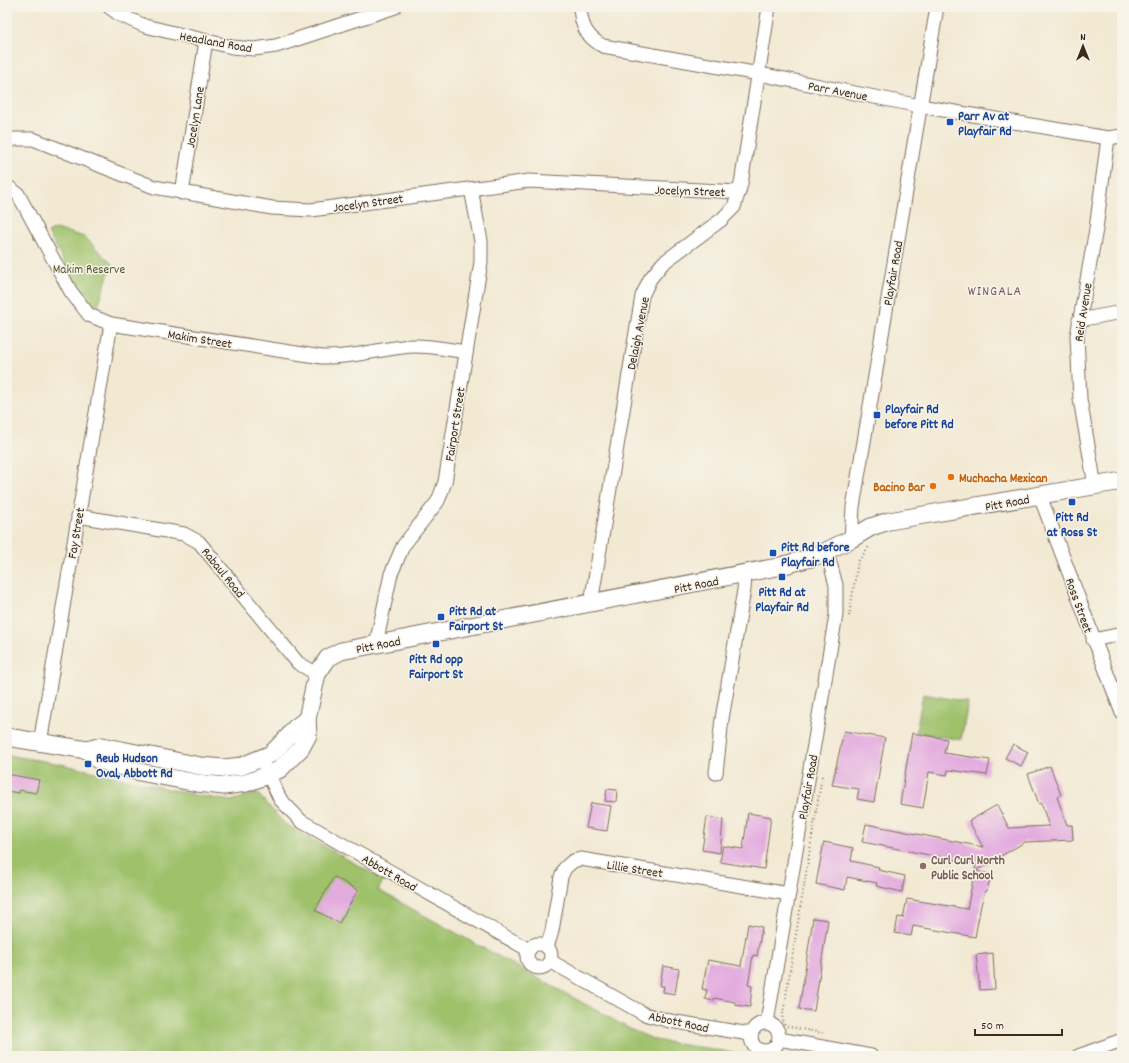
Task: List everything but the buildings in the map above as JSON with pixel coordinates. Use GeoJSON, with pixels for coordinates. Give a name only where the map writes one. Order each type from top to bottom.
{"type":"FeatureCollection","features":[{"type":"Feature","properties":{"kind":"main road","name":"Pitt Road"},"geometry":{"type":"LineString","coordinates":[[268,775],[280,769],[301,748],[308,735],[307,719],[317,674],[324,663],[333,655],[350,649],[745,574],[799,562],[827,552],[871,526],[889,521],[1122,481]]}},
{"type":"Feature","properties":{"kind":"main road"},"geometry":{"type":"LineString","coordinates":[[7,737],[87,750],[102,746],[200,766],[224,768],[242,766],[271,754],[295,728],[307,719]]}},
{"type":"Feature","properties":{"kind":"main road"},"geometry":{"type":"LineString","coordinates":[[87,750],[98,760],[140,772],[198,783],[224,786],[239,784],[268,775]]}},
{"type":"Feature","properties":{"kind":"street","name":"Headland Road"},"geometry":{"type":"LineString","coordinates":[[109,7],[132,22],[243,49],[265,48],[395,7]]}},
{"type":"Feature","properties":{"kind":"street","name":"Parr Avenue"},"geometry":{"type":"LineString","coordinates":[[580,7],[581,19],[588,36],[602,46],[759,74],[920,106],[1108,138],[1122,136]]}},
{"type":"Feature","properties":{"kind":"street","name":"Delaigh Avenue"},"geometry":{"type":"LineString","coordinates":[[591,603],[642,296],[650,279],[663,263],[721,220],[734,207],[739,192],[770,7]]}},
{"type":"Feature","properties":{"kind":"street","name":"Playfair Road"},"geometry":{"type":"LineString","coordinates":[[851,539],[853,507],[936,7]]}},
{"type":"Feature","properties":{"kind":"street","name":"Jocelyn Lane"},"geometry":{"type":"LineString","coordinates":[[182,193],[206,41]]}},
{"type":"Feature","properties":{"kind":"street","name":"Reid Avenue"},"geometry":{"type":"LineString","coordinates":[[1095,486],[1080,399],[1076,350],[1079,320],[1096,229],[1108,138]]}},
{"type":"Feature","properties":{"kind":"street","name":"Jocelyn Street"},"geometry":{"type":"LineString","coordinates":[[7,143],[14,139],[33,140],[154,187],[272,208],[311,210],[529,181],[739,192]]}},
{"type":"Feature","properties":{"kind":"street","name":"Makim Street"},"geometry":{"type":"LineString","coordinates":[[7,186],[18,194],[71,292],[89,315],[110,324],[322,357],[341,358],[402,347],[419,346],[466,352]]}},
{"type":"Feature","properties":{"kind":"street","name":"Fairport Street"},"geometry":{"type":"LineString","coordinates":[[376,644],[391,574],[403,546],[438,500],[445,482],[481,262],[481,241],[471,188]]}},
{"type":"Feature","properties":{"kind":"street"},"geometry":{"type":"LineString","coordinates":[[1079,320],[1122,312]]}},
{"type":"Feature","properties":{"kind":"street","name":"Fay Street"},"geometry":{"type":"LineString","coordinates":[[40,742],[110,324]]}},
{"type":"Feature","properties":{"kind":"street","name":"Ross Street"},"geometry":{"type":"LineString","coordinates":[[1040,496],[1093,640],[1122,713]]}},
{"type":"Feature","properties":{"kind":"street","name":"Rabaul Road"},"geometry":{"type":"LineString","coordinates":[[78,516],[184,534],[199,542],[298,663],[317,674]]}},
{"type":"Feature","properties":{"kind":"street","name":"Playfair Road"},"geometry":{"type":"LineString","coordinates":[[767,1022],[836,615],[836,585],[827,552]]}},
{"type":"Feature","properties":{"kind":"street"},"geometry":{"type":"LineString","coordinates":[[716,773],[722,719],[744,590],[745,574]]}},
{"type":"Feature","properties":{"kind":"street"},"geometry":{"type":"LineString","coordinates":[[1093,640],[1122,634]]}},
{"type":"Feature","properties":{"kind":"street","name":"Abbott Road"},"geometry":{"type":"LineString","coordinates":[[262,759],[280,799],[301,821],[529,950]]}},
{"type":"Feature","properties":{"kind":"street","name":"Lillie Street"},"geometry":{"type":"LineString","coordinates":[[547,947],[552,931],[561,877],[565,868],[573,861],[581,859],[789,894]]}},
{"type":"Feature","properties":{"kind":"street"},"geometry":{"type":"LineString","coordinates":[[536,946],[547,947],[551,954],[550,961],[541,968],[534,967],[528,957],[529,950],[536,946]]}},
{"type":"Feature","properties":{"kind":"street","name":"Abbott Road"},"geometry":{"type":"LineString","coordinates":[[550,961],[644,1014],[670,1022],[750,1034]]}},
{"type":"Feature","properties":{"kind":"street"},"geometry":{"type":"LineString","coordinates":[[767,1022],[775,1027],[779,1035],[779,1039],[777,1044],[771,1050],[762,1051],[758,1050],[751,1043],[750,1034],[754,1026],[767,1022]]}},
{"type":"Feature","properties":{"kind":"street"},"geometry":{"type":"LineString","coordinates":[[779,1039],[871,1056]]}},
{"type":"Feature","properties":{"kind":"street"},"geometry":{"type":"LineString","coordinates":[[1078,1056],[1122,1040]]}},
{"type":"Feature","properties":{"kind":"path"},"geometry":{"type":"LineString","coordinates":[[848,619],[858,562],[874,541]]}},
{"type":"Feature","properties":{"kind":"path"},"geometry":{"type":"LineString","coordinates":[[823,775],[782,1020],[785,1026],[823,1033]]}},
{"type":"Feature","properties":{"kind":"green space","name":"Makim Reserve"},"geometry":{"type":"Polygon","coordinates":[[[55,229],[85,237],[112,264],[97,309],[85,299],[48,233],[55,229]]]}},
{"type":"Feature","properties":{"kind":"green space"},"geometry":{"type":"Polygon","coordinates":[[[923,694],[968,702],[961,740],[916,732],[923,694]]]}},
{"type":"Feature","properties":{"kind":"green space"},"geometry":{"type":"Polygon","coordinates":[[[7,755],[61,764],[194,795],[231,801],[257,793],[285,824],[384,880],[378,890],[632,1030],[655,1040],[752,1056],[7,1056],[7,755]]]}},
{"type":"Feature","properties":{"kind":"place","name":"Parr Av at Playfair Rd"},"geometry":{"type":"Point","coordinates":[950,122]}},
{"type":"Feature","properties":{"kind":"place","name":"Playfair Rd before Pitt Rd"},"geometry":{"type":"Point","coordinates":[877,415]}},
{"type":"Feature","properties":{"kind":"place","name":"Muchacha Mexican"},"geometry":{"type":"Point","coordinates":[951,477]}},
{"type":"Feature","properties":{"kind":"place","name":"Bacino Bar"},"geometry":{"type":"Point","coordinates":[933,486]}},
{"type":"Feature","properties":{"kind":"place","name":"Pitt Rd at Ross St"},"geometry":{"type":"Point","coordinates":[1072,502]}},
{"type":"Feature","properties":{"kind":"place","name":"Pitt Rd before Playfair Rd"},"geometry":{"type":"Point","coordinates":[773,553]}},
{"type":"Feature","properties":{"kind":"place","name":"Pitt Rd at Playfair Rd"},"geometry":{"type":"Point","coordinates":[782,577]}},
{"type":"Feature","properties":{"kind":"place","name":"Pitt Rd at Fairport St"},"geometry":{"type":"Point","coordinates":[441,617]}},
{"type":"Feature","properties":{"kind":"place","name":"Pitt Rd opp Fairport St"},"geometry":{"type":"Point","coordinates":[436,644]}},
{"type":"Feature","properties":{"kind":"place","name":"Reub Hudson Oval, Abbott Rd"},"geometry":{"type":"Point","coordinates":[88,764]}},
{"type":"Feature","properties":{"kind":"place","name":"Curl Curl North Public School"},"geometry":{"type":"Point","coordinates":[923,866]}},
{"type":"Feature","properties":{"kind":"district","name":"WINGALA"},"geometry":{"type":"Point","coordinates":[995,290]}}]}
